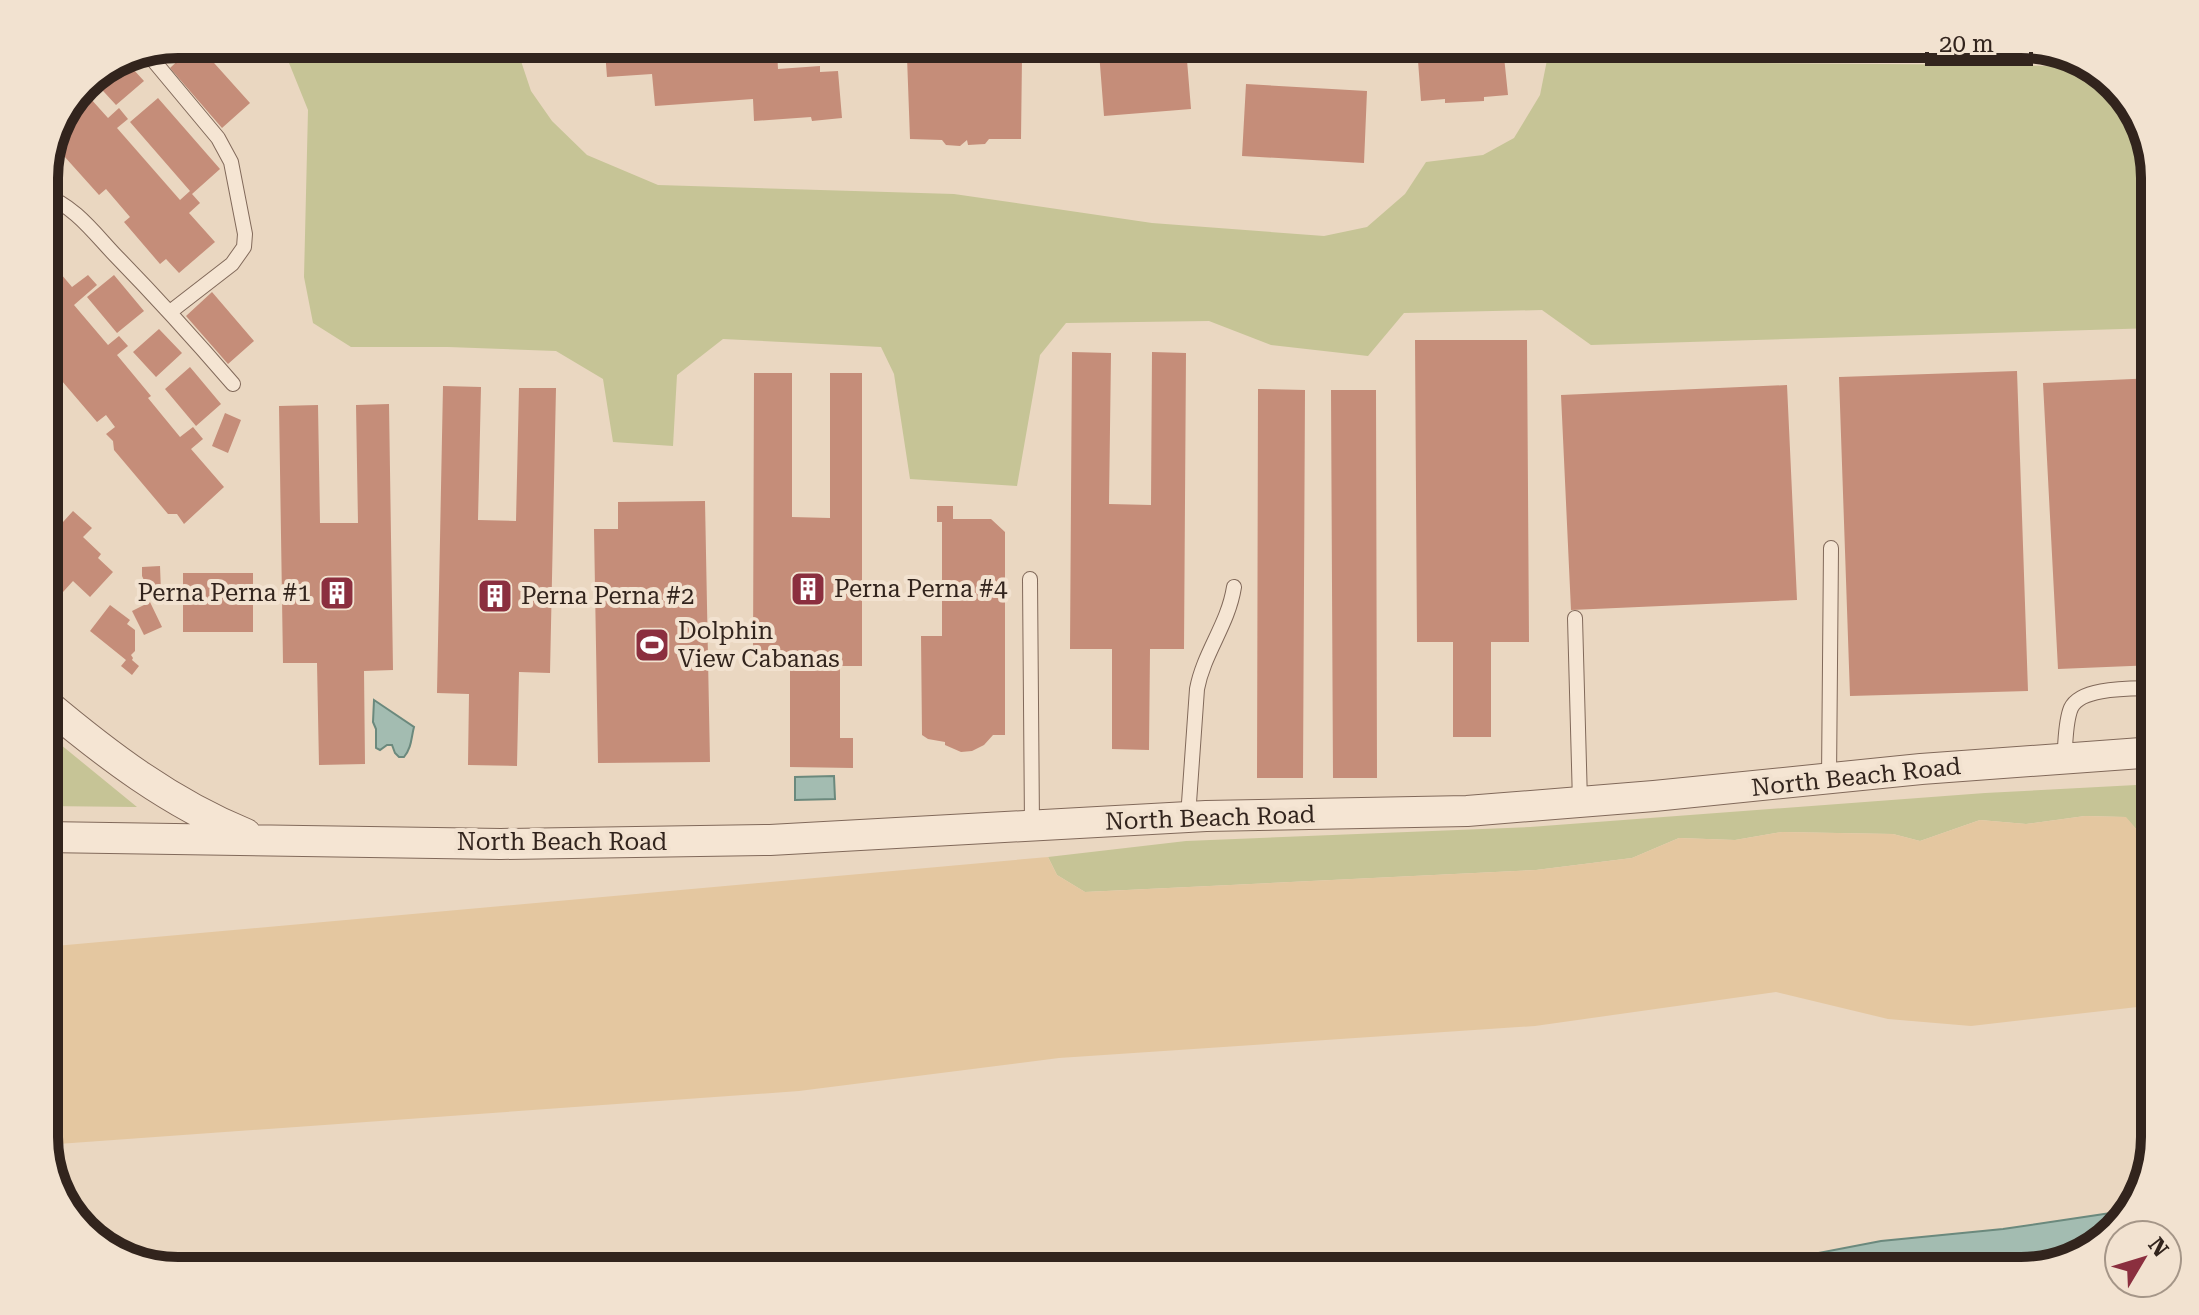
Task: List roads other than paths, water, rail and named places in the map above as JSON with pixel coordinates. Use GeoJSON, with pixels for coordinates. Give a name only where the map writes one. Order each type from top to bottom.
{"type":"FeatureCollection","features":[{"type":"Feature","properties":{"kind":"street","name":"North Beach Road"},"geometry":{"type":"LineString","coordinates":[[58,714],[153,787],[210,819],[262,840]]}},
{"type":"Feature","properties":{"kind":"street","name":"North Beach Road"},"geometry":{"type":"LineString","coordinates":[[58,837],[501,844],[770,840],[1188,817],[1467,811],[2141,753]]}},
{"type":"Feature","properties":{"kind":"lane"},"geometry":{"type":"LineString","coordinates":[[153,60],[218,138],[231,162],[245,234],[244,247],[232,264],[170,312]]}},
{"type":"Feature","properties":{"kind":"lane"},"geometry":{"type":"LineString","coordinates":[[58,202],[80,219],[170,312],[233,384]]}},
{"type":"Feature","properties":{"kind":"lane"},"geometry":{"type":"LineString","coordinates":[[1829,779],[1831,548]]}},
{"type":"Feature","properties":{"kind":"lane"},"geometry":{"type":"LineString","coordinates":[[1030,579],[1032,826]]}},
{"type":"Feature","properties":{"kind":"lane"},"geometry":{"type":"LineString","coordinates":[[1188,817],[1200,670],[1231,607],[1234,587]]}},
{"type":"Feature","properties":{"kind":"lane"},"geometry":{"type":"LineString","coordinates":[[1575,618],[1580,802]]}},
{"type":"Feature","properties":{"kind":"lane"},"geometry":{"type":"LineString","coordinates":[[2064,758],[2074,703],[2087,694],[2141,689]]}},
{"type":"Feature","properties":{"kind":"place","name":"Perna Perna #4"},"geometry":{"type":"Point","coordinates":[808,589]}},
{"type":"Feature","properties":{"kind":"place","name":"Perna Perna #1"},"geometry":{"type":"Point","coordinates":[337,593]}},
{"type":"Feature","properties":{"kind":"place","name":"Perna Perna #2"},"geometry":{"type":"Point","coordinates":[495,596]}},
{"type":"Feature","properties":{"kind":"place","name":"Dolphin View Cabanas"},"geometry":{"type":"Point","coordinates":[652,645]}}]}
